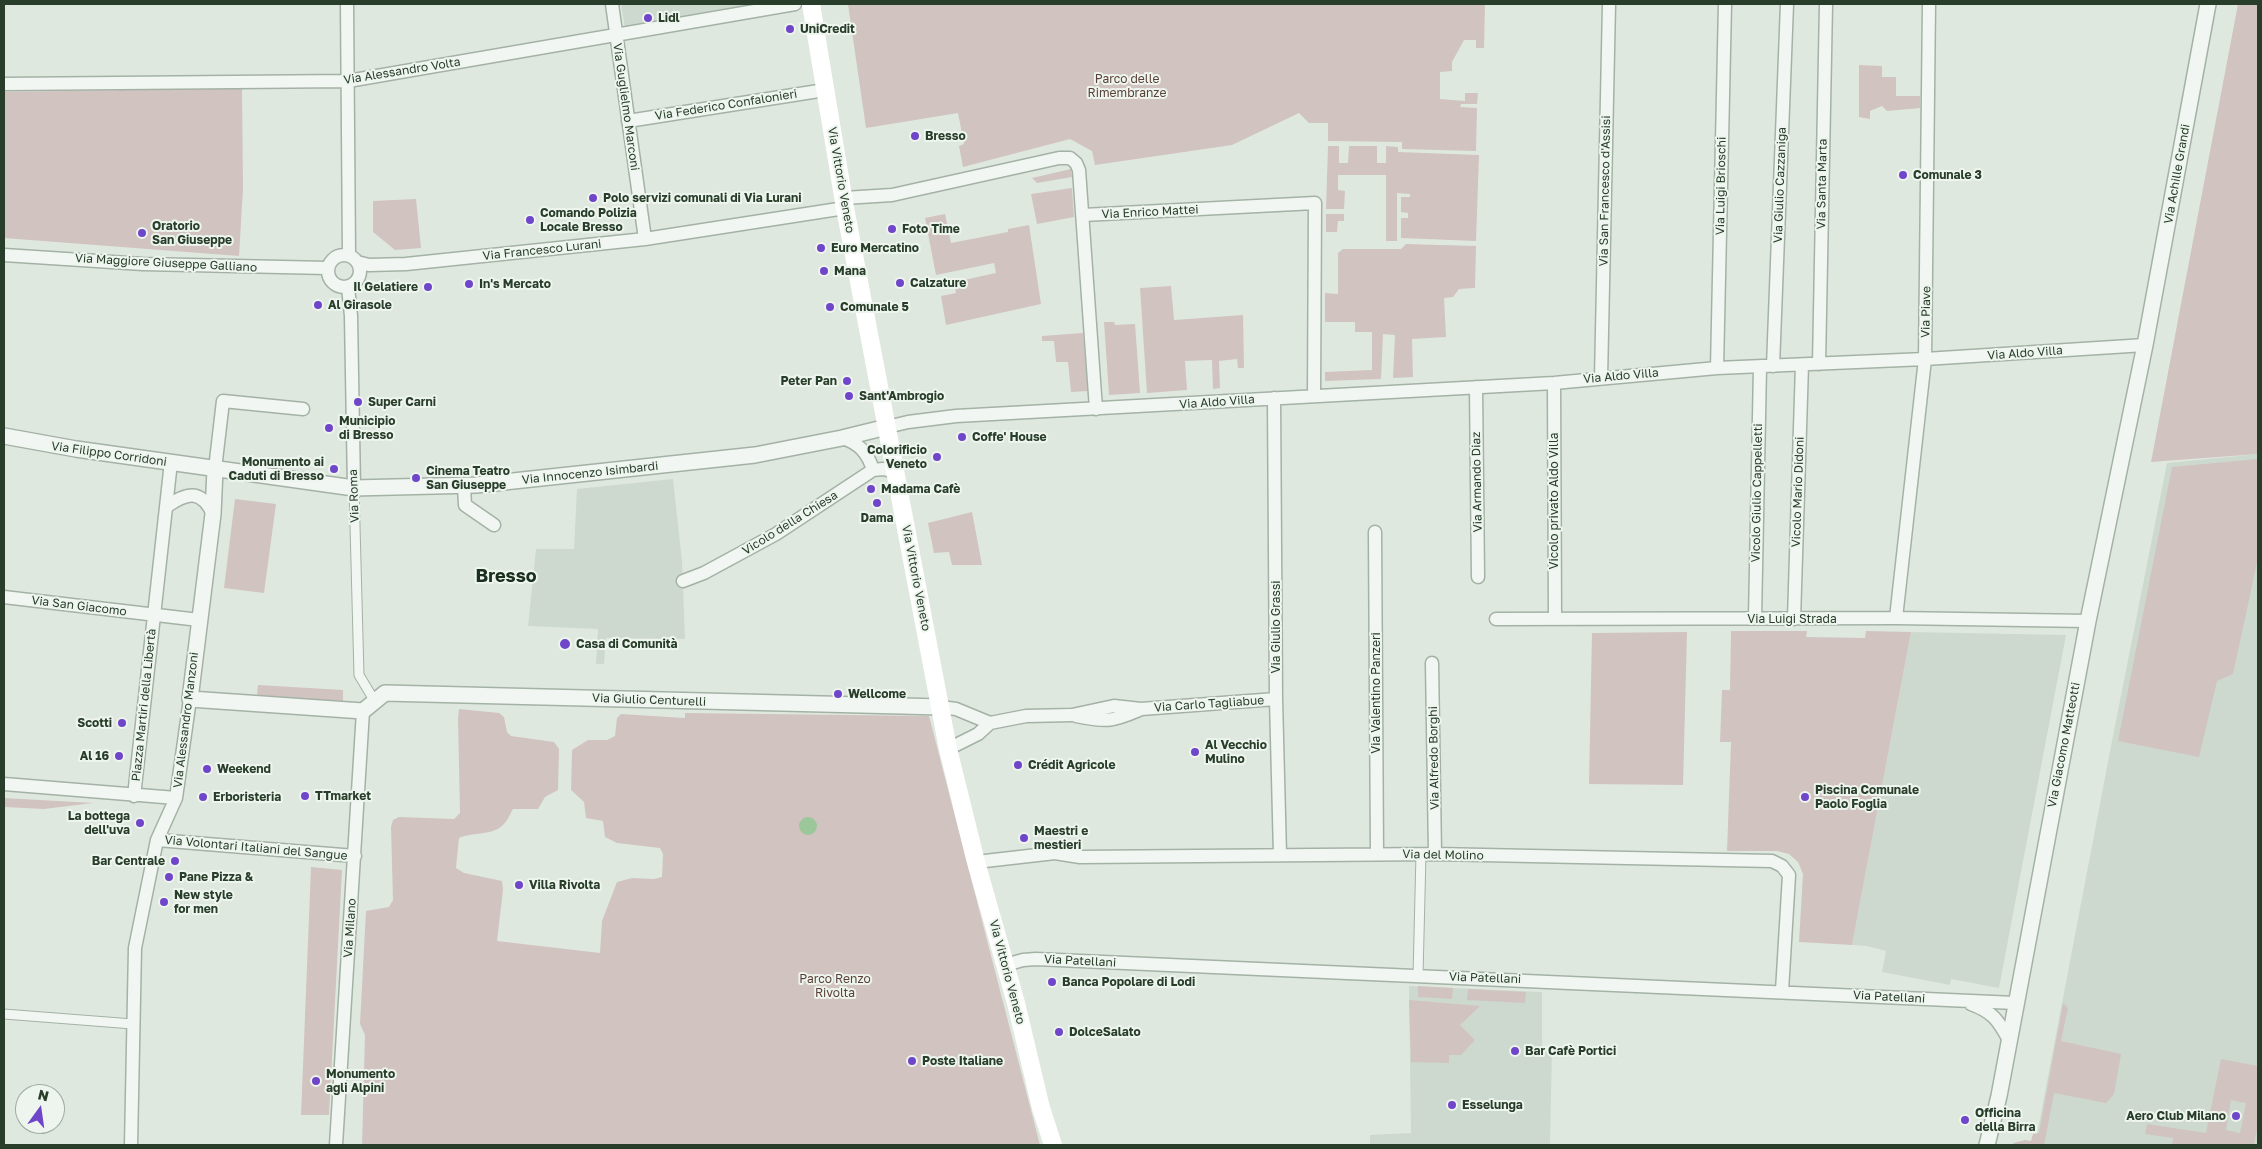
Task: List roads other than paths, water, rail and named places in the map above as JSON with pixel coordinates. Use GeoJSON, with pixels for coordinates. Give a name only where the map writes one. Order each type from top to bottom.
{"type":"FeatureCollection","features":[{"type":"Feature","properties":{"kind":"main road","name":"Via Vittorio Veneto"},"geometry":{"type":"LineString","coordinates":[[811,4],[844,203],[948,749],[976,862],[1053,1145]]}},
{"type":"Feature","properties":{"kind":"street"},"geometry":{"type":"LineString","coordinates":[[347,4],[353,259],[360,272],[357,282],[348,287],[342,288],[333,283],[328,274],[328,268],[333,259],[338,256],[353,259]]}},
{"type":"Feature","properties":{"kind":"street","name":"Via Guglielmo Marconi"},"geometry":{"type":"LineString","coordinates":[[612,4],[644,239]]}},
{"type":"Feature","properties":{"kind":"street","name":"Via Alessandro Volta"},"geometry":{"type":"LineString","coordinates":[[4,84],[348,81],[795,4]]}},
{"type":"Feature","properties":{"kind":"street","name":"Via San Francesco d'Assisi"},"geometry":{"type":"LineString","coordinates":[[1601,378],[1609,4]]}},
{"type":"Feature","properties":{"kind":"street","name":"Via Luigi Brioschi"},"geometry":{"type":"LineString","coordinates":[[1717,368],[1725,4]]}},
{"type":"Feature","properties":{"kind":"street","name":"Via Giulio Cazzaniga"},"geometry":{"type":"LineString","coordinates":[[1767,366],[1787,4]]}},
{"type":"Feature","properties":{"kind":"street","name":"Via Santa Marta"},"geometry":{"type":"LineString","coordinates":[[1819,364],[1826,4]]}},
{"type":"Feature","properties":{"kind":"street","name":"Via Piave"},"geometry":{"type":"LineString","coordinates":[[1896,618],[1925,359],[1930,4]]}},
{"type":"Feature","properties":{"kind":"street","name":"Via Achille Grandi"},"geometry":{"type":"LineString","coordinates":[[2145,345],[2208,4]]}},
{"type":"Feature","properties":{"kind":"street","name":"Via Federico Confalonieri"},"geometry":{"type":"LineString","coordinates":[[628,121],[824,90]]}},
{"type":"Feature","properties":{"kind":"street","name":"Via Enrico Mattei"},"geometry":{"type":"LineString","coordinates":[[844,203],[892,195],[1059,158],[1070,158],[1076,162],[1079,170],[1083,215],[1316,203],[1314,396]]}},
{"type":"Feature","properties":{"kind":"street","name":"Via Francesco Lurani"},"geometry":{"type":"LineString","coordinates":[[353,259],[369,265],[406,264],[644,239],[844,203]]}},
{"type":"Feature","properties":{"kind":"street"},"geometry":{"type":"LineString","coordinates":[[1083,215],[1096,409]]}},
{"type":"Feature","properties":{"kind":"street","name":"Via Maggiore Giuseppe Galliano"},"geometry":{"type":"LineString","coordinates":[[4,255],[143,264],[328,268]]}},
{"type":"Feature","properties":{"kind":"street","name":"Via Roma"},"geometry":{"type":"LineString","coordinates":[[348,287],[351,316],[359,676],[368,705]]}},
{"type":"Feature","properties":{"kind":"street","name":"Via Aldo Villa"},"geometry":{"type":"LineString","coordinates":[[887,427],[908,422],[956,416],[1554,383],[1717,368],[1925,359],[2145,345]]}},
{"type":"Feature","properties":{"kind":"street","name":"Via Giacomo Matteotti"},"geometry":{"type":"LineString","coordinates":[[1987,1145],[2088,621],[2145,345]]}},
{"type":"Feature","properties":{"kind":"street","name":"Vicolo Mario Didoni"},"geometry":{"type":"LineString","coordinates":[[1794,619],[1802,365]]}},
{"type":"Feature","properties":{"kind":"street","name":"Vicolo Giulio Cappelletti"},"geometry":{"type":"LineString","coordinates":[[1755,618],[1767,366]]}},
{"type":"Feature","properties":{"kind":"street","name":"Vicolo privato Aldo Villa"},"geometry":{"type":"LineString","coordinates":[[1554,383],[1555,619]]}},
{"type":"Feature","properties":{"kind":"street","name":"Via Armando Diaz"},"geometry":{"type":"LineString","coordinates":[[1476,387],[1478,577]]}},
{"type":"Feature","properties":{"kind":"street","name":"Via Giulio Grassi"},"geometry":{"type":"LineString","coordinates":[[1274,398],[1276,699],[1280,856]]}},
{"type":"Feature","properties":{"kind":"street"},"geometry":{"type":"LineString","coordinates":[[215,469],[223,401],[302,409]]}},
{"type":"Feature","properties":{"kind":"street","name":"Via Innocenzo Isimbardi"},"geometry":{"type":"LineString","coordinates":[[215,469],[354,488],[464,486],[755,455],[887,427]]}},
{"type":"Feature","properties":{"kind":"street","name":"Via Filippo Corridoni"},"geometry":{"type":"LineString","coordinates":[[4,436],[215,469]]}},
{"type":"Feature","properties":{"kind":"street"},"geometry":{"type":"LineString","coordinates":[[842,438],[859,446],[870,461],[873,470],[883,469],[896,472]]}},
{"type":"Feature","properties":{"kind":"street","name":"Piazza Martiri della Libertà"},"geometry":{"type":"LineString","coordinates":[[134,796],[171,462]]}},
{"type":"Feature","properties":{"kind":"street","name":"Via Alessandro Manzoni"},"geometry":{"type":"LineString","coordinates":[[131,1145],[134,948],[157,840],[176,798],[214,514],[215,469]]}},
{"type":"Feature","properties":{"kind":"street","name":"Vicolo della Chiesa"},"geometry":{"type":"LineString","coordinates":[[683,581],[704,573],[776,534],[873,470]]}},
{"type":"Feature","properties":{"kind":"street"},"geometry":{"type":"LineString","coordinates":[[464,486],[465,505],[494,525]]}},
{"type":"Feature","properties":{"kind":"street"},"geometry":{"type":"LineString","coordinates":[[166,507],[184,496],[194,495],[202,498],[214,514]]}},
{"type":"Feature","properties":{"kind":"street","name":"Via Valentino Panzeri"},"geometry":{"type":"LineString","coordinates":[[1375,532],[1377,854]]}},
{"type":"Feature","properties":{"kind":"street","name":"Via San Giacomo"},"geometry":{"type":"LineString","coordinates":[[4,596],[154,615]]}},
{"type":"Feature","properties":{"kind":"street","name":"Piazza Martiri della Libertà"},"geometry":{"type":"LineString","coordinates":[[154,615],[199,620]]}},
{"type":"Feature","properties":{"kind":"street","name":"Via Luigi Strada"},"geometry":{"type":"LineString","coordinates":[[1496,619],[1896,618],[2088,621]]}},
{"type":"Feature","properties":{"kind":"street","name":"Via Alfredo Borghi"},"geometry":{"type":"LineString","coordinates":[[1432,663],[1435,854]]}},
{"type":"Feature","properties":{"kind":"street","name":"Via Giulio Centurelli"},"geometry":{"type":"LineString","coordinates":[[368,705],[386,692],[941,707]]}},
{"type":"Feature","properties":{"kind":"street"},"geometry":{"type":"LineString","coordinates":[[190,699],[368,705]]}},
{"type":"Feature","properties":{"kind":"street","name":"Via Carlo Tagliabue"},"geometry":{"type":"LineString","coordinates":[[948,749],[978,734],[990,723],[1026,716],[1072,715],[1102,721],[1116,720],[1141,710],[1276,699]]}},
{"type":"Feature","properties":{"kind":"street","name":"Via Milano"},"geometry":{"type":"LineString","coordinates":[[336,1145],[355,856],[368,705]]}},
{"type":"Feature","properties":{"kind":"street"},"geometry":{"type":"LineString","coordinates":[[941,707],[956,709],[990,723]]}},
{"type":"Feature","properties":{"kind":"street"},"geometry":{"type":"LineString","coordinates":[[4,784],[176,798]]}},
{"type":"Feature","properties":{"kind":"street","name":"Via Volontari Italiani del Sangue"},"geometry":{"type":"LineString","coordinates":[[157,840],[355,856]]}},
{"type":"Feature","properties":{"kind":"street","name":"Via del Molino"},"geometry":{"type":"LineString","coordinates":[[976,862],[1055,853],[1080,857],[1435,854],[1772,861],[1782,866],[1789,875],[1782,991]]}},
{"type":"Feature","properties":{"kind":"street"},"geometry":{"type":"LineString","coordinates":[[1418,976],[1421,854]]}},
{"type":"Feature","properties":{"kind":"street","name":"Via Patellani"},"geometry":{"type":"LineString","coordinates":[[1005,965],[1036,959],[1782,991],[2015,1003]]}},
{"type":"Feature","properties":{"kind":"street","name":"Via Patellani"},"geometry":{"type":"LineString","coordinates":[[1964,1001],[1987,1010],[1998,1020],[2008,1040]]}},
{"type":"Feature","properties":{"kind":"street"},"geometry":{"type":"LineString","coordinates":[[4,1014],[134,1024]]}},
{"type":"Feature","properties":{"kind":"place","name":"Lidl"},"geometry":{"type":"Point","coordinates":[648,18]}},
{"type":"Feature","properties":{"kind":"place","name":"UniCredit"},"geometry":{"type":"Point","coordinates":[790,29]}},
{"type":"Feature","properties":{"kind":"place","name":"Bresso"},"geometry":{"type":"Point","coordinates":[915,136]}},
{"type":"Feature","properties":{"kind":"place","name":"Comunale 3"},"geometry":{"type":"Point","coordinates":[1903,175]}},
{"type":"Feature","properties":{"kind":"place","name":"Polo servizi comunali di Via Lurani"},"geometry":{"type":"Point","coordinates":[593,198]}},
{"type":"Feature","properties":{"kind":"place","name":"Comando Polizia Locale Bresso"},"geometry":{"type":"Point","coordinates":[530,220]}},
{"type":"Feature","properties":{"kind":"place","name":"Foto Time"},"geometry":{"type":"Point","coordinates":[892,229]}},
{"type":"Feature","properties":{"kind":"place","name":"Oratorio San Giuseppe"},"geometry":{"type":"Point","coordinates":[142,233]}},
{"type":"Feature","properties":{"kind":"place","name":"Euro Mercatino"},"geometry":{"type":"Point","coordinates":[821,248]}},
{"type":"Feature","properties":{"kind":"place","name":"Mana"},"geometry":{"type":"Point","coordinates":[824,271]}},
{"type":"Feature","properties":{"kind":"place","name":"Calzature"},"geometry":{"type":"Point","coordinates":[900,283]}},
{"type":"Feature","properties":{"kind":"place","name":"In's Mercato"},"geometry":{"type":"Point","coordinates":[469,284]}},
{"type":"Feature","properties":{"kind":"place","name":"Il Gelatiere"},"geometry":{"type":"Point","coordinates":[428,287]}},
{"type":"Feature","properties":{"kind":"place","name":"Al Girasole"},"geometry":{"type":"Point","coordinates":[318,305]}},
{"type":"Feature","properties":{"kind":"place","name":"Comunale 5"},"geometry":{"type":"Point","coordinates":[830,307]}},
{"type":"Feature","properties":{"kind":"place","name":"Peter Pan"},"geometry":{"type":"Point","coordinates":[847,381]}},
{"type":"Feature","properties":{"kind":"place","name":"Sant'Ambrogio"},"geometry":{"type":"Point","coordinates":[849,396]}},
{"type":"Feature","properties":{"kind":"place","name":"Super Carni"},"geometry":{"type":"Point","coordinates":[358,402]}},
{"type":"Feature","properties":{"kind":"place","name":"Municipio di Bresso"},"geometry":{"type":"Point","coordinates":[329,428]}},
{"type":"Feature","properties":{"kind":"place","name":"Coffe' House"},"geometry":{"type":"Point","coordinates":[962,437]}},
{"type":"Feature","properties":{"kind":"place","name":"Colorificio Veneto"},"geometry":{"type":"Point","coordinates":[937,457]}},
{"type":"Feature","properties":{"kind":"place","name":"Monumento ai Caduti di Bresso"},"geometry":{"type":"Point","coordinates":[334,469]}},
{"type":"Feature","properties":{"kind":"place","name":"Cinema Teatro San Giuseppe"},"geometry":{"type":"Point","coordinates":[416,478]}},
{"type":"Feature","properties":{"kind":"place","name":"Madama Cafè"},"geometry":{"type":"Point","coordinates":[871,489]}},
{"type":"Feature","properties":{"kind":"place","name":"Dama"},"geometry":{"type":"Point","coordinates":[877,503]}},
{"type":"Feature","properties":{"kind":"place","name":"Casa di Comunità"},"geometry":{"type":"Point","coordinates":[565,644]}},
{"type":"Feature","properties":{"kind":"place","name":"Wellcome"},"geometry":{"type":"Point","coordinates":[838,694]}},
{"type":"Feature","properties":{"kind":"place","name":"Scotti"},"geometry":{"type":"Point","coordinates":[122,723]}},
{"type":"Feature","properties":{"kind":"place","name":"Al Vecchio Mulino"},"geometry":{"type":"Point","coordinates":[1195,752]}},
{"type":"Feature","properties":{"kind":"place","name":"Al 16"},"geometry":{"type":"Point","coordinates":[119,756]}},
{"type":"Feature","properties":{"kind":"place","name":"Crédit Agricole"},"geometry":{"type":"Point","coordinates":[1018,765]}},
{"type":"Feature","properties":{"kind":"place","name":"Weekend"},"geometry":{"type":"Point","coordinates":[207,769]}},
{"type":"Feature","properties":{"kind":"place","name":"TTmarket"},"geometry":{"type":"Point","coordinates":[305,796]}},
{"type":"Feature","properties":{"kind":"place","name":"Erboristeria"},"geometry":{"type":"Point","coordinates":[203,797]}},
{"type":"Feature","properties":{"kind":"place","name":"Piscina Comunale Paolo Foglia"},"geometry":{"type":"Point","coordinates":[1805,797]}},
{"type":"Feature","properties":{"kind":"place","name":"La bottega dell'uva"},"geometry":{"type":"Point","coordinates":[140,823]}},
{"type":"Feature","properties":{"kind":"place","name":"Maestri e mestieri"},"geometry":{"type":"Point","coordinates":[1024,838]}},
{"type":"Feature","properties":{"kind":"place","name":"Bar Centrale"},"geometry":{"type":"Point","coordinates":[175,861]}},
{"type":"Feature","properties":{"kind":"place","name":"Pane Pizza &"},"geometry":{"type":"Point","coordinates":[169,877]}},
{"type":"Feature","properties":{"kind":"place","name":"Villa Rivolta"},"geometry":{"type":"Point","coordinates":[519,885]}},
{"type":"Feature","properties":{"kind":"place","name":"New style for men"},"geometry":{"type":"Point","coordinates":[164,902]}},
{"type":"Feature","properties":{"kind":"place","name":"Banca Popolare di Lodi"},"geometry":{"type":"Point","coordinates":[1052,982]}},
{"type":"Feature","properties":{"kind":"place","name":"DolceSalato"},"geometry":{"type":"Point","coordinates":[1059,1032]}},
{"type":"Feature","properties":{"kind":"place","name":"Bar Cafè Portici"},"geometry":{"type":"Point","coordinates":[1515,1051]}},
{"type":"Feature","properties":{"kind":"place","name":"Poste Italiane"},"geometry":{"type":"Point","coordinates":[912,1061]}},
{"type":"Feature","properties":{"kind":"place","name":"Monumento agli Alpini"},"geometry":{"type":"Point","coordinates":[316,1081]}},
{"type":"Feature","properties":{"kind":"place","name":"Esselunga"},"geometry":{"type":"Point","coordinates":[1452,1105]}},
{"type":"Feature","properties":{"kind":"place","name":"Aero Club Milano"},"geometry":{"type":"Point","coordinates":[2236,1116]}},
{"type":"Feature","properties":{"kind":"place","name":"Officina della Birra"},"geometry":{"type":"Point","coordinates":[1965,1120]}},
{"type":"Feature","properties":{"kind":"district","name":"Bresso"},"geometry":{"type":"Point","coordinates":[506,576]}},
{"type":"Feature","properties":{"kind":"park label","name":"Parco delle Rimembranze"},"geometry":{"type":"Point","coordinates":[1127,86]}},
{"type":"Feature","properties":{"kind":"park label","name":"Parco Renzo Rivolta"},"geometry":{"type":"Point","coordinates":[835,986]}}]}
